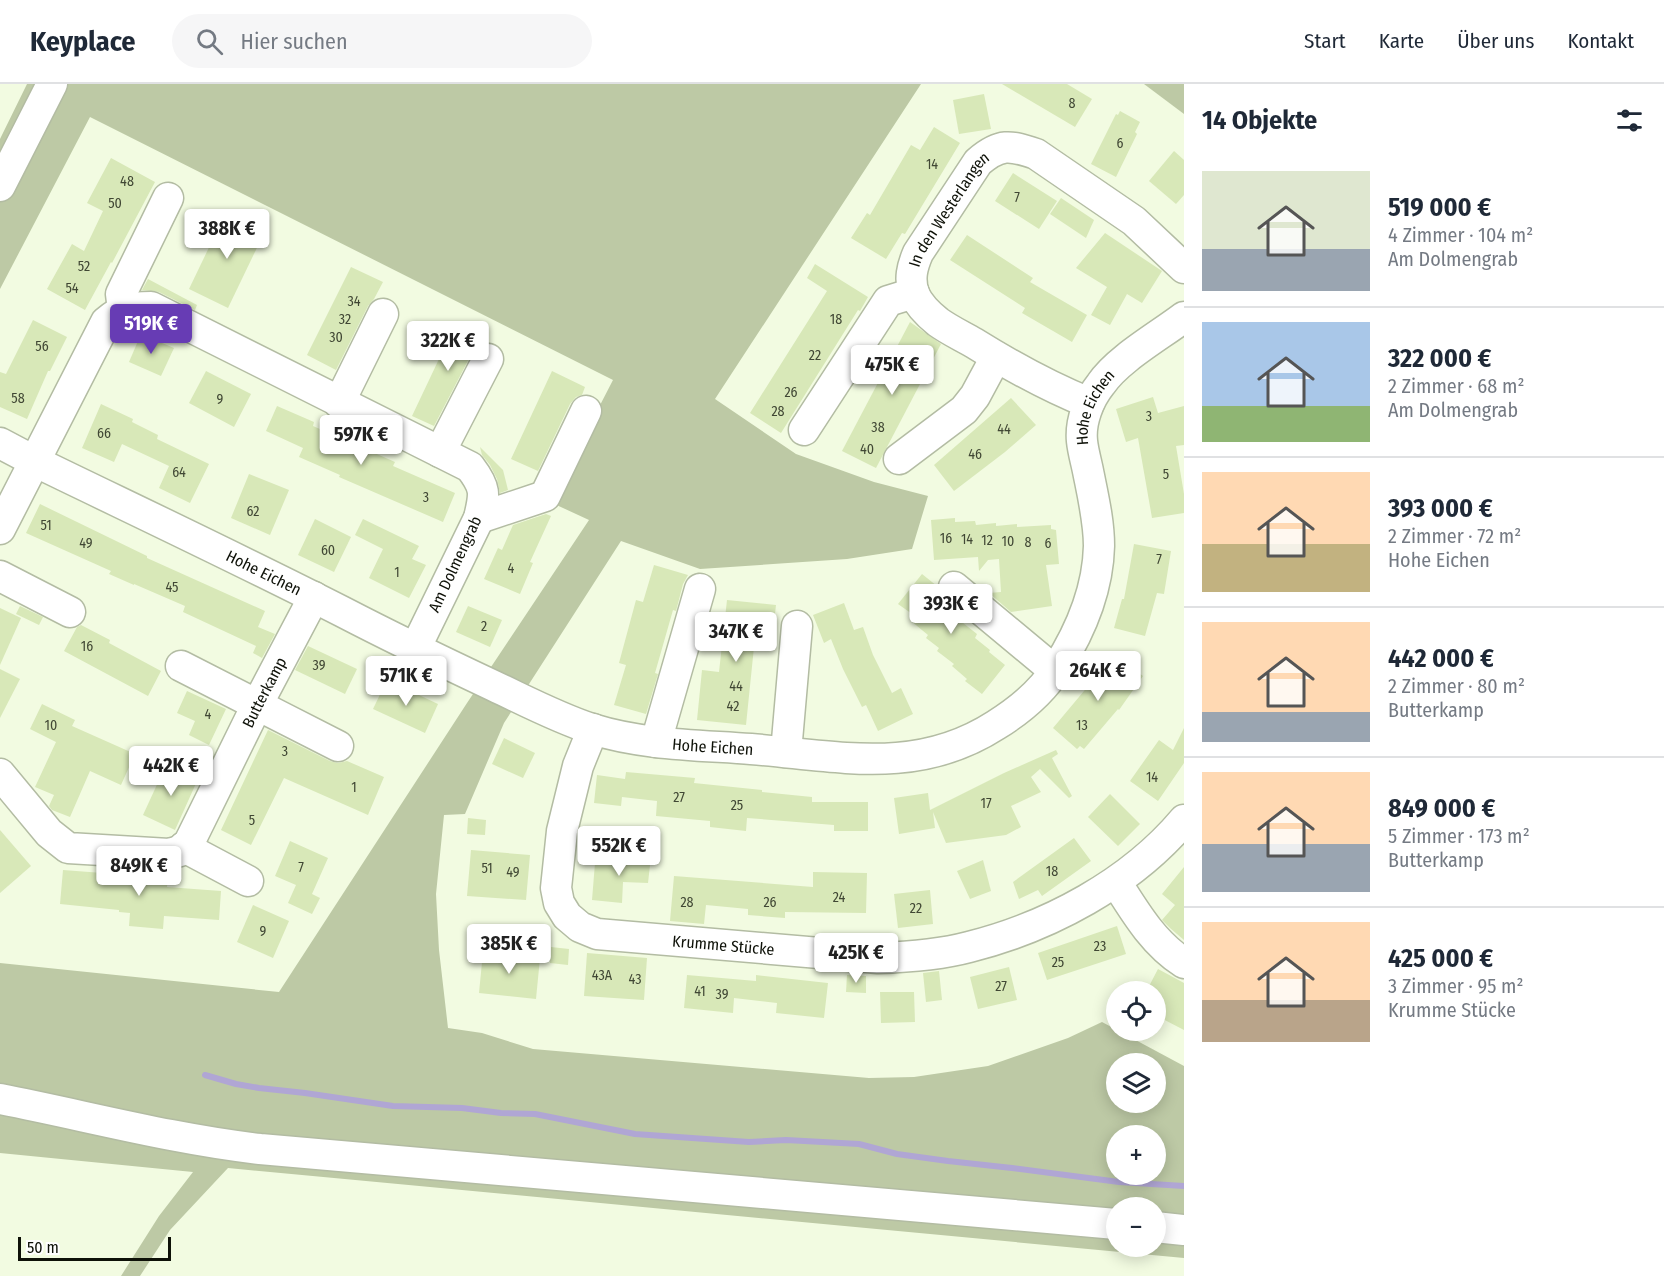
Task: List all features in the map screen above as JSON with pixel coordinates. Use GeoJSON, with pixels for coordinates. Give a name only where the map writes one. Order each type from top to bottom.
{"type":"FeatureCollection","features":[{"type":"Feature","properties":{"kind":"street"},"geometry":{"type":"LineString","coordinates":[[0,186],[52,84]]}},
{"type":"Feature","properties":{"kind":"street","name":"In den Westerlangen"},"geometry":{"type":"LineString","coordinates":[[1089,404],[1061,392],[996,357],[938,322],[923,309],[914,293],[911,279],[912,266],[978,162],[989,152],[1002,147],[1019,148],[1035,154],[1134,221],[1184,268]]}},
{"type":"Feature","properties":{"kind":"street"},"geometry":{"type":"LineString","coordinates":[[0,529],[106,322],[123,310],[121,294],[168,198]]}},
{"type":"Feature","properties":{"kind":"street"},"geometry":{"type":"LineString","coordinates":[[804,430],[888,301],[914,293]]}},
{"type":"Feature","properties":{"kind":"street","name":"Am Dolmengrab"},"geometry":{"type":"LineString","coordinates":[[123,310],[131,307],[151,307],[470,467],[480,481],[484,498],[479,518],[415,649]]}},
{"type":"Feature","properties":{"kind":"street"},"geometry":{"type":"LineString","coordinates":[[339,403],[383,314]]}},
{"type":"Feature","properties":{"kind":"street","name":"Hohe Eichen"},"geometry":{"type":"LineString","coordinates":[[0,443],[415,649],[561,718],[615,735],[656,742],[852,759],[905,758],[931,754],[953,747],[986,732],[1013,714],[1037,693],[1055,671],[1083,617],[1097,569],[1098,529],[1082,439],[1083,422],[1089,404],[1099,385],[1113,368],[1184,317]]}},
{"type":"Feature","properties":{"kind":"street"},"geometry":{"type":"LineString","coordinates":[[898,459],[964,410],[975,396],[996,357]]}},
{"type":"Feature","properties":{"kind":"street"},"geometry":{"type":"LineString","coordinates":[[441,452],[488,359]]}},
{"type":"Feature","properties":{"kind":"street"},"geometry":{"type":"LineString","coordinates":[[479,518],[545,496],[586,411]]}},
{"type":"Feature","properties":{"kind":"street"},"geometry":{"type":"LineString","coordinates":[[0,576],[70,612]]}},
{"type":"Feature","properties":{"kind":"street"},"geometry":{"type":"LineString","coordinates":[[954,587],[1055,671]]}},
{"type":"Feature","properties":{"kind":"street"},"geometry":{"type":"LineString","coordinates":[[656,742],[700,589]]}},
{"type":"Feature","properties":{"kind":"street","name":"Butterkamp"},"geometry":{"type":"LineString","coordinates":[[184,847],[189,843],[257,705],[314,597]]}},
{"type":"Feature","properties":{"kind":"street"},"geometry":{"type":"LineString","coordinates":[[786,752],[797,626]]}},
{"type":"Feature","properties":{"kind":"street"},"geometry":{"type":"LineString","coordinates":[[181,666],[338,746]]}},
{"type":"Feature","properties":{"kind":"street","name":"Krumme Stücke"},"geometry":{"type":"LineString","coordinates":[[593,729],[578,766],[562,831],[556,888],[559,903],[567,916],[580,927],[597,934],[878,958],[914,957],[969,947],[1022,931],[1088,899],[1116,882],[1144,859],[1184,820]]}},
{"type":"Feature","properties":{"kind":"street"},"geometry":{"type":"LineString","coordinates":[[0,774],[49,833],[68,848],[170,854],[184,847],[248,881]]}},
{"type":"Feature","properties":{"kind":"street"},"geometry":{"type":"LineString","coordinates":[[1116,882],[1147,929],[1170,953],[1184,963]]}},
{"type":"Feature","properties":{"kind":"street"},"geometry":{"type":"LineString","coordinates":[[0,1099],[160,1134],[223,1145],[1106,1223]]}},
{"type":"Feature","properties":{"kind":"street"},"geometry":{"type":"LineString","coordinates":[[1166,1228],[1184,1230]]}},
{"type":"Feature","properties":{"kind":"green space"},"geometry":{"type":"Polygon","coordinates":[[[27,84],[921,84],[715,399],[796,454],[874,482],[928,496],[912,549],[847,559],[700,569],[621,541],[504,723],[465,814],[444,815],[436,894],[439,950],[448,1028],[482,1033],[533,1049],[869,1078],[914,1077],[988,1066],[1068,1038],[1102,1022],[1106,1024],[1106,1041],[1137,1041],[1160,1053],[1106,1053],[1106,1113],[1166,1113],[1166,1056],[1184,1066],[1184,1258],[1166,1256],[1166,1197],[1106,1197],[1106,1251],[228,1168],[170,1230],[140,1276],[121,1276],[159,1216],[193,1172],[0,1153],[0,963],[279,992],[589,520],[550,502],[613,380],[90,117],[0,289],[0,139],[27,84]]]}},
{"type":"Feature","properties":{"kind":"green space"},"geometry":{"type":"Polygon","coordinates":[[[1144,84],[1184,84],[1184,114],[1144,84]]]}},
{"type":"Feature","properties":{"kind":"building"},"geometry":{"type":"Polygon","coordinates":[[[1002,84],[1067,84],[1092,99],[1075,127],[1002,84]]]}},
{"type":"Feature","properties":{"kind":"building"},"geometry":{"type":"Polygon","coordinates":[[[984,94],[991,129],[959,134],[953,100],[984,94]]]}},
{"type":"Feature","properties":{"kind":"building"},"geometry":{"type":"Polygon","coordinates":[[[1120,111],[1140,122],[1135,132],[1137,134],[1116,177],[1091,164],[1116,114],[1118,115],[1120,111]]]}},
{"type":"Feature","properties":{"kind":"building"},"geometry":{"type":"Polygon","coordinates":[[[934,127],[960,143],[905,234],[902,233],[886,259],[851,238],[867,213],[870,215],[911,145],[920,150],[934,127]]]}},
{"type":"Feature","properties":{"kind":"building"},"geometry":{"type":"Polygon","coordinates":[[[1174,151],[1184,160],[1184,195],[1176,204],[1149,181],[1174,151]]]}},
{"type":"Feature","properties":{"kind":"building"},"geometry":{"type":"Polygon","coordinates":[[[111,158],[155,182],[85,310],[47,289],[72,244],[84,251],[103,211],[87,203],[111,158]]]}},
{"type":"Feature","properties":{"kind":"building"},"geometry":{"type":"Polygon","coordinates":[[[1013,173],[1057,201],[1039,229],[995,201],[1013,173]]]}},
{"type":"Feature","properties":{"kind":"building"},"geometry":{"type":"Polygon","coordinates":[[[1061,198],[1094,220],[1086,238],[1050,214],[1061,198]]]}},
{"type":"Feature","properties":{"kind":"building"},"geometry":{"type":"Polygon","coordinates":[[[226,212],[265,231],[228,308],[189,289],[226,212]]]}},
{"type":"Feature","properties":{"kind":"building"},"geometry":{"type":"Polygon","coordinates":[[[1105,233],[1162,271],[1142,303],[1127,294],[1110,325],[1091,315],[1107,287],[1076,268],[1105,233]]]}},
{"type":"Feature","properties":{"kind":"building"},"geometry":{"type":"Polygon","coordinates":[[[967,235],[1033,278],[1030,282],[1087,315],[1072,342],[1022,313],[1025,308],[950,260],[967,235]]]}},
{"type":"Feature","properties":{"kind":"building"},"geometry":{"type":"Polygon","coordinates":[[[815,264],[868,297],[781,433],[750,413],[827,291],[807,278],[815,264]]]}},
{"type":"Feature","properties":{"kind":"building"},"geometry":{"type":"Polygon","coordinates":[[[351,267],[383,282],[368,306],[336,370],[307,355],[351,267]]]}},
{"type":"Feature","properties":{"kind":"building"},"geometry":{"type":"Polygon","coordinates":[[[148,279],[197,305],[195,310],[159,292],[142,290],[148,279]]]}},
{"type":"Feature","properties":{"kind":"building"},"geometry":{"type":"Polygon","coordinates":[[[33,320],[67,337],[48,371],[27,419],[0,407],[0,372],[6,374],[33,320]]]}},
{"type":"Feature","properties":{"kind":"building"},"geometry":{"type":"Polygon","coordinates":[[[457,321],[488,336],[485,342],[473,351],[434,426],[412,416],[457,321]]]}},
{"type":"Feature","properties":{"kind":"building"},"geometry":{"type":"Polygon","coordinates":[[[910,322],[941,344],[876,468],[842,451],[910,322]]]}},
{"type":"Feature","properties":{"kind":"building"},"geometry":{"type":"Polygon","coordinates":[[[141,334],[174,348],[161,376],[129,362],[141,334]]]}},
{"type":"Feature","properties":{"kind":"building"},"geometry":{"type":"Polygon","coordinates":[[[206,371],[251,394],[234,427],[189,403],[206,371]]]}},
{"type":"Feature","properties":{"kind":"building"},"geometry":{"type":"Polygon","coordinates":[[[552,371],[585,387],[582,395],[576,397],[570,404],[538,471],[511,459],[552,371]]]}},
{"type":"Feature","properties":{"kind":"building"},"geometry":{"type":"Polygon","coordinates":[[[1153,397],[1158,413],[1184,406],[1184,445],[1176,446],[1184,494],[1184,513],[1152,518],[1138,438],[1126,442],[1116,409],[1153,397]]]}},
{"type":"Feature","properties":{"kind":"building"},"geometry":{"type":"Polygon","coordinates":[[[1011,398],[1036,425],[954,491],[934,465],[1011,398]]]}},
{"type":"Feature","properties":{"kind":"building"},"geometry":{"type":"Polygon","coordinates":[[[101,404],[133,419],[132,422],[158,435],[157,439],[209,464],[190,503],[159,488],[169,466],[122,444],[114,462],[82,448],[101,404]]]}},
{"type":"Feature","properties":{"kind":"building"},"geometry":{"type":"Polygon","coordinates":[[[277,406],[314,422],[313,426],[395,462],[393,466],[455,493],[443,522],[299,457],[303,448],[266,431],[277,406]]]}},
{"type":"Feature","properties":{"kind":"building"},"geometry":{"type":"Polygon","coordinates":[[[480,447],[503,470],[508,490],[500,493],[497,479],[482,455],[480,447]]]}},
{"type":"Feature","properties":{"kind":"building"},"geometry":{"type":"Polygon","coordinates":[[[249,474],[289,490],[270,535],[231,518],[249,474]]]}},
{"type":"Feature","properties":{"kind":"building"},"geometry":{"type":"Polygon","coordinates":[[[40,504],[147,558],[265,611],[258,627],[275,634],[262,658],[253,653],[256,646],[183,612],[185,606],[109,574],[111,571],[26,533],[40,504]]]}},
{"type":"Feature","properties":{"kind":"building"},"geometry":{"type":"Polygon","coordinates":[[[546,514],[551,516],[530,562],[533,563],[520,594],[484,579],[498,548],[502,550],[513,525],[546,514]]]}},
{"type":"Feature","properties":{"kind":"building"},"geometry":{"type":"Polygon","coordinates":[[[955,518],[955,522],[975,521],[976,525],[1017,524],[1017,527],[1051,525],[1051,529],[1056,530],[1059,564],[1046,565],[1052,606],[1011,612],[989,593],[1001,592],[999,559],[988,560],[979,571],[978,557],[934,560],[931,520],[955,518]]]}},
{"type":"Feature","properties":{"kind":"building"},"geometry":{"type":"Polygon","coordinates":[[[315,519],[351,537],[334,572],[298,555],[315,519]]]}},
{"type":"Feature","properties":{"kind":"building"},"geometry":{"type":"Polygon","coordinates":[[[363,519],[419,546],[412,559],[426,565],[409,598],[369,578],[383,549],[355,535],[363,519]]]}},
{"type":"Feature","properties":{"kind":"building"},"geometry":{"type":"Polygon","coordinates":[[[1134,544],[1171,551],[1164,594],[1157,593],[1145,636],[1114,628],[1122,599],[1124,599],[1134,544]]]}},
{"type":"Feature","properties":{"kind":"building"},"geometry":{"type":"Polygon","coordinates":[[[654,565],[688,575],[683,584],[676,611],[673,610],[646,714],[614,705],[626,665],[619,663],[636,600],[643,602],[654,565]]]}},
{"type":"Feature","properties":{"kind":"building"},"geometry":{"type":"Polygon","coordinates":[[[922,574],[937,586],[936,590],[943,600],[964,619],[958,619],[977,634],[975,638],[1005,665],[982,694],[965,681],[967,679],[952,666],[954,664],[937,651],[939,648],[926,638],[928,635],[911,621],[915,616],[898,604],[922,574]]]}},
{"type":"Feature","properties":{"kind":"building"},"geometry":{"type":"Polygon","coordinates":[[[727,600],[776,605],[771,649],[754,647],[746,725],[697,720],[702,670],[719,672],[727,600]]]}},
{"type":"Feature","properties":{"kind":"building"},"geometry":{"type":"Polygon","coordinates":[[[844,603],[854,630],[863,627],[873,655],[892,693],[901,688],[913,714],[878,731],[866,705],[862,707],[831,639],[824,643],[813,615],[844,603]]]}},
{"type":"Feature","properties":{"kind":"building"},"geometry":{"type":"Polygon","coordinates":[[[20,606],[43,617],[39,625],[16,614],[20,606]]]}},
{"type":"Feature","properties":{"kind":"building"},"geometry":{"type":"Polygon","coordinates":[[[468,606],[502,620],[490,647],[456,632],[468,606]]]}},
{"type":"Feature","properties":{"kind":"building"},"geometry":{"type":"Polygon","coordinates":[[[0,608],[21,618],[0,665],[0,608]]]}},
{"type":"Feature","properties":{"kind":"building"},"geometry":{"type":"Polygon","coordinates":[[[81,625],[161,671],[148,696],[64,651],[77,627],[81,625]]]}},
{"type":"Feature","properties":{"kind":"building"},"geometry":{"type":"Polygon","coordinates":[[[308,646],[357,669],[345,694],[295,670],[308,646]]]}},
{"type":"Feature","properties":{"kind":"building"},"geometry":{"type":"Polygon","coordinates":[[[1111,653],[1143,676],[1119,710],[1084,749],[1080,746],[1077,749],[1053,728],[1084,691],[1111,653]]]}},
{"type":"Feature","properties":{"kind":"building"},"geometry":{"type":"Polygon","coordinates":[[[0,669],[20,679],[0,718],[0,669]]]}},
{"type":"Feature","properties":{"kind":"building"},"geometry":{"type":"Polygon","coordinates":[[[387,680],[438,704],[425,733],[373,709],[387,680]]]}},
{"type":"Feature","properties":{"kind":"building"},"geometry":{"type":"Polygon","coordinates":[[[187,691],[226,709],[209,745],[189,735],[195,721],[177,713],[187,691]]]}},
{"type":"Feature","properties":{"kind":"building"},"geometry":{"type":"Polygon","coordinates":[[[42,704],[75,720],[72,726],[135,754],[121,785],[90,771],[70,817],[52,810],[49,806],[54,795],[35,787],[56,742],[30,729],[42,704]]]}},
{"type":"Feature","properties":{"kind":"building"},"geometry":{"type":"Polygon","coordinates":[[[1184,728],[1184,763],[1158,801],[1130,781],[1159,740],[1173,750],[1184,728]]]}},
{"type":"Feature","properties":{"kind":"building"},"geometry":{"type":"Polygon","coordinates":[[[268,730],[330,761],[338,763],[347,761],[384,777],[368,815],[284,778],[251,845],[221,830],[268,730]]]}},
{"type":"Feature","properties":{"kind":"building"},"geometry":{"type":"Polygon","coordinates":[[[504,738],[535,753],[523,778],[492,764],[504,738]]]}},
{"type":"Feature","properties":{"kind":"building"},"geometry":{"type":"Polygon","coordinates":[[[1056,750],[1058,754],[1052,758],[1072,796],[1069,798],[1040,769],[1031,777],[1041,792],[1011,806],[1021,827],[1006,835],[946,843],[933,812],[935,828],[899,834],[894,798],[928,793],[930,810],[1056,750]]]}},
{"type":"Feature","properties":{"kind":"building"},"geometry":{"type":"Polygon","coordinates":[[[166,765],[198,779],[175,830],[143,815],[166,765]]]}},
{"type":"Feature","properties":{"kind":"building"},"geometry":{"type":"Polygon","coordinates":[[[626,772],[695,778],[694,783],[812,797],[812,802],[868,802],[868,831],[834,831],[834,825],[747,818],[746,831],[710,827],[710,821],[656,816],[657,801],[622,797],[621,806],[594,803],[597,775],[625,779],[626,772]]]}},
{"type":"Feature","properties":{"kind":"building"},"geometry":{"type":"Polygon","coordinates":[[[1110,794],[1140,824],[1118,846],[1088,817],[1110,794]]]}},
{"type":"Feature","properties":{"kind":"building"},"geometry":{"type":"Polygon","coordinates":[[[468,818],[486,820],[485,835],[467,834],[468,818]]]}},
{"type":"Feature","properties":{"kind":"building"},"geometry":{"type":"Polygon","coordinates":[[[0,830],[31,866],[0,893],[0,830]]]}},
{"type":"Feature","properties":{"kind":"building"},"geometry":{"type":"Polygon","coordinates":[[[1074,838],[1091,861],[1042,896],[1038,890],[1019,899],[1013,882],[1074,838]]]}},
{"type":"Feature","properties":{"kind":"building"},"geometry":{"type":"Polygon","coordinates":[[[290,841],[328,858],[312,894],[320,898],[312,914],[288,903],[296,885],[275,876],[290,841]]]}},
{"type":"Feature","properties":{"kind":"building"},"geometry":{"type":"Polygon","coordinates":[[[471,850],[530,855],[526,900],[467,896],[471,850]]]}},
{"type":"Feature","properties":{"kind":"building"},"geometry":{"type":"Polygon","coordinates":[[[626,854],[651,856],[648,883],[623,882],[622,903],[592,900],[595,863],[625,865],[626,854]]]}},
{"type":"Feature","properties":{"kind":"building"},"geometry":{"type":"Polygon","coordinates":[[[983,860],[991,891],[970,899],[957,871],[983,860]]]}},
{"type":"Feature","properties":{"kind":"building"},"geometry":{"type":"Polygon","coordinates":[[[1184,867],[1184,940],[1162,920],[1175,905],[1162,894],[1184,867]]]}},
{"type":"Feature","properties":{"kind":"building"},"geometry":{"type":"Polygon","coordinates":[[[63,870],[168,878],[167,887],[221,891],[219,920],[164,916],[163,929],[129,926],[130,913],[60,904],[63,870]]]}},
{"type":"Feature","properties":{"kind":"building"},"geometry":{"type":"Polygon","coordinates":[[[813,872],[867,873],[866,913],[785,912],[785,918],[748,915],[748,909],[706,905],[704,924],[670,921],[674,876],[813,887],[813,872]]]}},
{"type":"Feature","properties":{"kind":"building"},"geometry":{"type":"Polygon","coordinates":[[[930,890],[933,924],[898,928],[894,894],[930,890]]]}},
{"type":"Feature","properties":{"kind":"building"},"geometry":{"type":"Polygon","coordinates":[[[253,905],[289,921],[273,958],[237,942],[253,905]]]}},
{"type":"Feature","properties":{"kind":"building"},"geometry":{"type":"Polygon","coordinates":[[[1117,926],[1126,954],[1047,980],[1038,953],[1117,926]]]}},
{"type":"Feature","properties":{"kind":"building"},"geometry":{"type":"Polygon","coordinates":[[[471,928],[489,929],[488,948],[470,947],[471,928]]]}},
{"type":"Feature","properties":{"kind":"building"},"geometry":{"type":"Polygon","coordinates":[[[551,947],[569,949],[568,965],[550,963],[551,947]]]}},
{"type":"Feature","properties":{"kind":"building"},"geometry":{"type":"Polygon","coordinates":[[[483,952],[540,958],[536,999],[479,993],[483,952]]]}},
{"type":"Feature","properties":{"kind":"building"},"geometry":{"type":"Polygon","coordinates":[[[587,953],[647,958],[644,1000],[584,996],[587,953]]]}},
{"type":"Feature","properties":{"kind":"building"},"geometry":{"type":"Polygon","coordinates":[[[1009,967],[1017,1000],[978,1009],[970,977],[1009,967]]]}},
{"type":"Feature","properties":{"kind":"building"},"geometry":{"type":"Polygon","coordinates":[[[1158,969],[1184,983],[1184,1030],[1166,1021],[1166,981],[1152,981],[1158,969]]]}},
{"type":"Feature","properties":{"kind":"building"},"geometry":{"type":"Polygon","coordinates":[[[939,971],[942,1000],[926,1002],[923,973],[939,971]]]}},
{"type":"Feature","properties":{"kind":"building"},"geometry":{"type":"Polygon","coordinates":[[[687,975],[756,981],[756,975],[828,983],[824,1018],[776,1013],[777,1003],[734,998],[733,1013],[684,1008],[687,975]]]}},
{"type":"Feature","properties":{"kind":"building"},"geometry":{"type":"Polygon","coordinates":[[[847,975],[866,976],[866,993],[846,992],[847,975]]]}},
{"type":"Feature","properties":{"kind":"building"},"geometry":{"type":"Polygon","coordinates":[[[880,992],[914,992],[915,1022],[881,1023],[880,992]]]}},
{"type":"Feature","properties":{"kind":"waterway"},"geometry":{"type":"LineString","coordinates":[[205,1075],[259,1088],[393,1106],[462,1108],[535,1114],[635,1134],[749,1142],[786,1140],[859,1144],[897,1154],[948,1161],[1119,1182],[1184,1186]]}}]}
